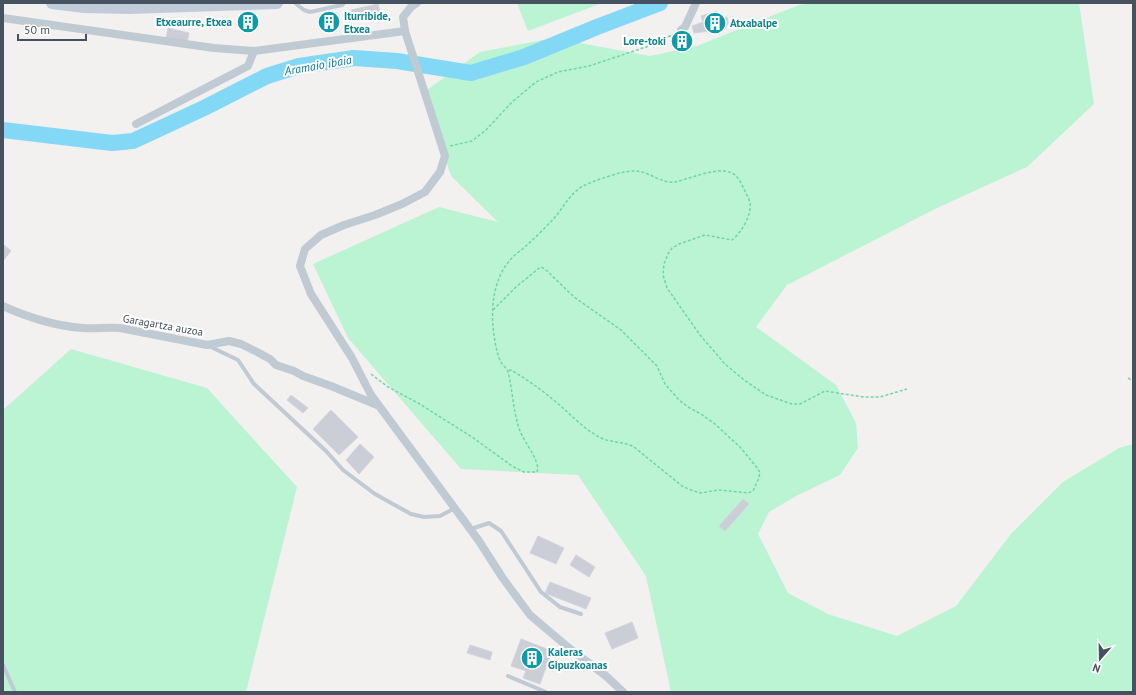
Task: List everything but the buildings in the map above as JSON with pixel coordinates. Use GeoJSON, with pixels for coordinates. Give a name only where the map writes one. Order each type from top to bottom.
{"type":"FeatureCollection","features":[{"type":"Feature","properties":{"kind":"main road"},"geometry":{"type":"LineString","coordinates":[[52,3],[84,7],[129,8],[277,3]]}},
{"type":"Feature","properties":{"kind":"street"},"geometry":{"type":"LineString","coordinates":[[416,3],[403,17],[411,53],[445,156],[440,172],[425,192],[388,210],[344,225],[322,235],[305,249],[300,266],[311,294],[355,363],[371,395],[455,508],[530,615],[569,648],[606,676],[623,692]]}},
{"type":"Feature","properties":{"kind":"street"},"geometry":{"type":"LineString","coordinates":[[681,30],[685,27],[696,3]]}},
{"type":"Feature","properties":{"kind":"street"},"geometry":{"type":"LineString","coordinates":[[3,18],[214,48],[254,51],[405,31]]}},
{"type":"Feature","properties":{"kind":"street"},"geometry":{"type":"LineString","coordinates":[[136,124],[248,66],[254,51]]}},
{"type":"Feature","properties":{"kind":"street","name":"Garagartza auzoa"},"geometry":{"type":"LineString","coordinates":[[3,306],[43,320],[70,326],[83,328],[120,328],[207,345],[229,341],[241,344],[270,359],[276,365],[294,370],[303,376],[380,406]]}},
{"type":"Feature","properties":{"kind":"lane"},"geometry":{"type":"LineString","coordinates":[[294,3],[310,12],[342,5],[344,3]]}},
{"type":"Feature","properties":{"kind":"lane"},"geometry":{"type":"LineString","coordinates":[[207,345],[238,360],[254,384],[326,451],[343,470],[375,494],[411,514],[424,517],[440,516],[455,508]]}},
{"type":"Feature","properties":{"kind":"lane"},"geometry":{"type":"LineString","coordinates":[[470,530],[489,523],[501,531],[541,592],[560,607],[581,614]]}},
{"type":"Feature","properties":{"kind":"lane"},"geometry":{"type":"LineString","coordinates":[[3,665],[16,692]]}},
{"type":"Feature","properties":{"kind":"lane"},"geometry":{"type":"LineString","coordinates":[[508,676],[546,692]]}},
{"type":"Feature","properties":{"kind":"path"},"geometry":{"type":"LineString","coordinates":[[442,147],[472,141],[486,130],[512,102],[536,82],[558,72],[589,66],[646,47],[681,30]]}},
{"type":"Feature","properties":{"kind":"path"},"geometry":{"type":"LineString","coordinates":[[355,363],[362,366],[384,384],[430,411],[512,466],[524,472],[537,472],[538,468],[536,461],[521,433],[516,420],[508,371],[501,362],[497,350],[493,299],[501,272],[511,259],[557,215],[574,192],[584,186],[616,174],[635,170],[667,182],[708,173],[727,171],[732,173],[740,180],[750,203],[750,209],[742,227],[732,240],[705,235],[672,248],[664,264],[662,275],[667,288],[700,335],[725,364],[744,380],[766,395],[792,404],[800,404],[825,391],[864,397],[880,397],[908,389]]}},
{"type":"Feature","properties":{"kind":"path"},"geometry":{"type":"LineString","coordinates":[[493,310],[516,287],[538,269],[541,267],[545,269],[574,296],[621,330],[657,366],[666,384],[680,400],[688,407],[715,424],[741,448],[760,473],[753,491],[748,493],[719,490],[700,493],[682,486],[634,447],[628,444],[600,438],[549,396],[511,370],[508,371]]}},
{"type":"Feature","properties":{"kind":"path"},"geometry":{"type":"LineString","coordinates":[[1128,378],[1133,381]]}},
{"type":"Feature","properties":{"kind":"green space"},"geometry":{"type":"Polygon","coordinates":[[[517,3],[602,3],[528,31],[517,3]]]}},
{"type":"Feature","properties":{"kind":"green space"},"geometry":{"type":"Polygon","coordinates":[[[814,3],[1079,3],[1094,104],[1027,167],[935,209],[787,285],[756,327],[836,385],[856,423],[858,448],[840,475],[796,496],[769,512],[758,534],[788,593],[828,614],[897,636],[956,606],[1011,534],[1063,482],[1119,448],[1133,444],[1133,692],[671,692],[646,576],[578,475],[461,469],[348,338],[313,264],[439,207],[498,222],[451,176],[424,92],[480,52],[553,38],[650,56],[697,46],[799,5],[814,3]]]}},
{"type":"Feature","properties":{"kind":"green space"},"geometry":{"type":"Polygon","coordinates":[[[71,349],[207,388],[297,487],[246,692],[3,692],[3,410],[71,349]]]}},
{"type":"Feature","properties":{"kind":"waterway","name":"Aramaio ibaia"},"geometry":{"type":"LineString","coordinates":[[3,130],[112,143],[133,141],[204,108],[267,76],[299,66],[354,58],[397,61],[471,73],[524,57],[660,3]]}},
{"type":"Feature","properties":{"kind":"place","name":"Etxeaurre, Etxea"},"geometry":{"type":"Point","coordinates":[248,22]}},
{"type":"Feature","properties":{"kind":"place","name":"Iturribide, Etxea"},"geometry":{"type":"Point","coordinates":[329,22]}},
{"type":"Feature","properties":{"kind":"place","name":"Atxabalpe"},"geometry":{"type":"Point","coordinates":[715,23]}},
{"type":"Feature","properties":{"kind":"place","name":"Lore-toki"},"geometry":{"type":"Point","coordinates":[682,41]}},
{"type":"Feature","properties":{"kind":"place","name":"Kaleras Gipuzkoanas"},"geometry":{"type":"Point","coordinates":[532,658]}}]}
